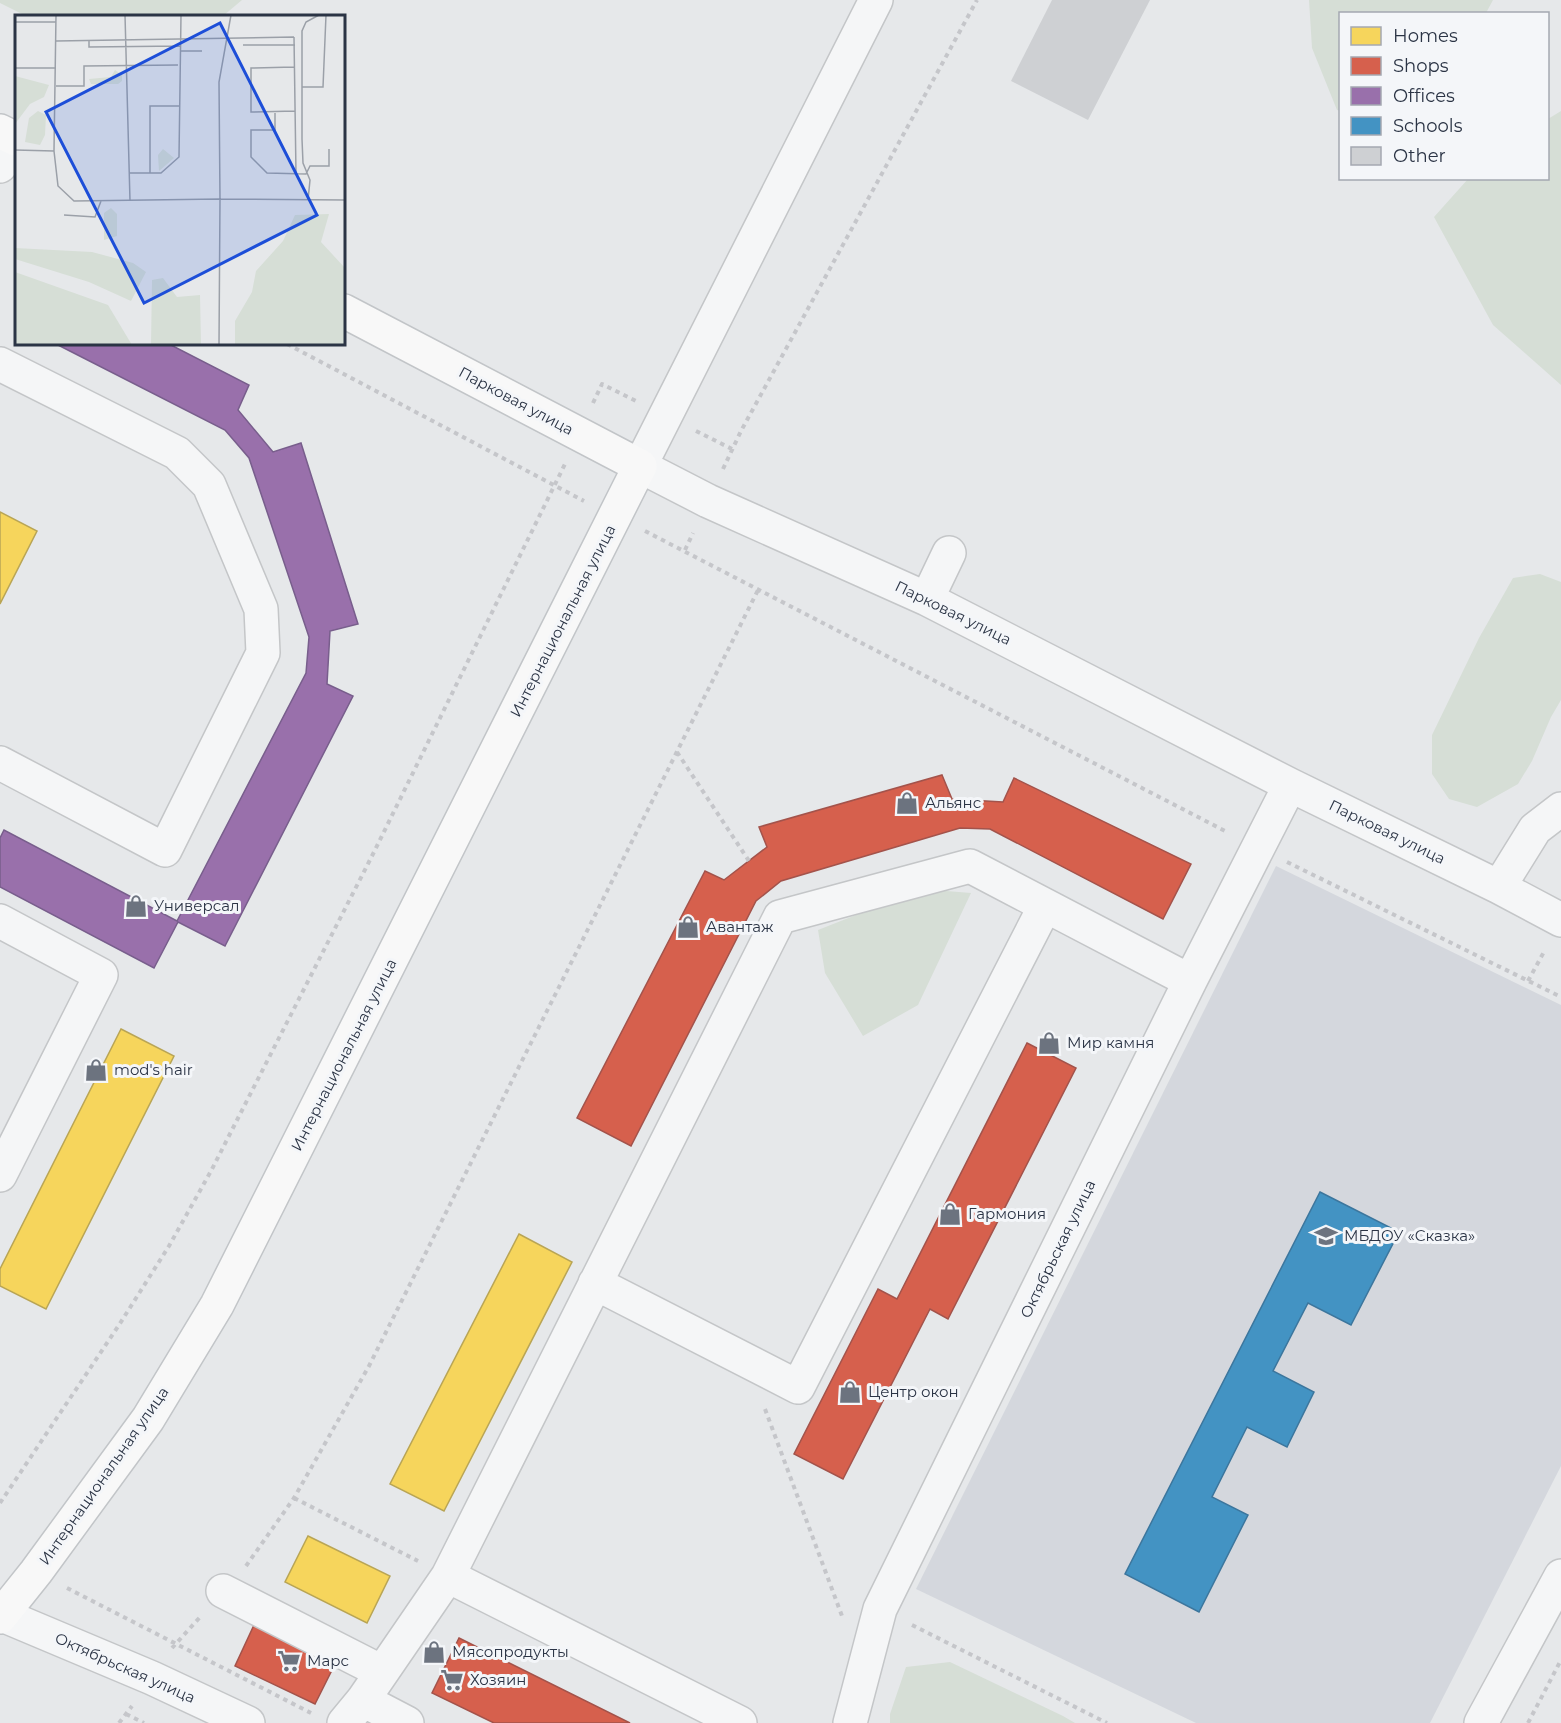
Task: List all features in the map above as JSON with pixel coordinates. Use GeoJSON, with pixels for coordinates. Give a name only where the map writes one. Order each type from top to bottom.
{"type":"FeatureCollection","features":[{"type":"Feature","properties":{"kind":"main road","name":"Парковая улица"},"geometry":{"type":"LineString","coordinates":[[345,311],[640,466]]}},
{"type":"Feature","properties":{"kind":"main road","name":"Интернациональная улица"},"geometry":{"type":"LineString","coordinates":[[1,1615],[36,1572],[148,1419],[217,1305],[640,466]]}},
{"type":"Feature","properties":{"kind":"street"},"geometry":{"type":"LineString","coordinates":[[640,466],[876,0]]}},
{"type":"Feature","properties":{"kind":"street"},"geometry":{"type":"LineString","coordinates":[[0,764],[165,850],[263,653],[261,609],[209,485],[177,453],[2,369]]}},
{"type":"Feature","properties":{"kind":"street","name":"Парковая улица"},"geometry":{"type":"LineString","coordinates":[[640,466],[708,501],[927,599],[1290,785],[1561,920]]}},
{"type":"Feature","properties":{"kind":"street"},"geometry":{"type":"LineString","coordinates":[[927,599],[950,553]]}},
{"type":"Feature","properties":{"kind":"street","name":"Октябрьская улица"},"geometry":{"type":"LineString","coordinates":[[850,1723],[880,1609],[1190,981],[1290,785]]}},
{"type":"Feature","properties":{"kind":"street"},"geometry":{"type":"LineString","coordinates":[[1498,887],[1535,829],[1561,809]]}},
{"type":"Feature","properties":{"kind":"street"},"geometry":{"type":"LineString","coordinates":[[342,1714],[382,1672],[448,1576],[780,917],[970,866],[1190,981]]}},
{"type":"Feature","properties":{"kind":"street"},"geometry":{"type":"LineString","coordinates":[[595,1283],[798,1387],[1045,906]]}},
{"type":"Feature","properties":{"kind":"street"},"geometry":{"type":"LineString","coordinates":[[0,921],[100,975],[0,1175]]}},
{"type":"Feature","properties":{"kind":"street"},"geometry":{"type":"LineString","coordinates":[[448,1576],[740,1723]]}},
{"type":"Feature","properties":{"kind":"street"},"geometry":{"type":"LineString","coordinates":[[1481,1723],[1561,1576]]}},
{"type":"Feature","properties":{"kind":"street"},"geometry":{"type":"LineString","coordinates":[[223,1591],[382,1672]]}},
{"type":"Feature","properties":{"kind":"street","name":"Октябрьская улица"},"geometry":{"type":"LineString","coordinates":[[1,1615],[152,1678],[248,1723]]}},
{"type":"Feature","properties":{"kind":"street"},"geometry":{"type":"LineString","coordinates":[[342,1714],[407,1723]]}},
{"type":"Feature","properties":{"kind":"path"},"geometry":{"type":"LineString","coordinates":[[685,550],[741,431],[977,0]]}},
{"type":"Feature","properties":{"kind":"path"},"geometry":{"type":"LineString","coordinates":[[289,345],[554,485],[685,550],[758,590],[1258,848],[1561,997]]}},
{"type":"Feature","properties":{"kind":"path"},"geometry":{"type":"LineString","coordinates":[[0,1503],[119,1325],[169,1246],[211,1171],[375,852],[554,485]]}},
{"type":"Feature","properties":{"kind":"path"},"geometry":{"type":"LineString","coordinates":[[119,1723],[175,1644],[245,1568],[294,1498],[369,1366],[758,590]]}},
{"type":"Feature","properties":{"kind":"path"},"geometry":{"type":"LineString","coordinates":[[677,752],[749,861]]}},
{"type":"Feature","properties":{"kind":"path"},"geometry":{"type":"LineString","coordinates":[[747,1362],[843,1617]]}},
{"type":"Feature","properties":{"kind":"path"},"geometry":{"type":"LineString","coordinates":[[294,1498],[448,1576]]}},
{"type":"Feature","properties":{"kind":"path"},"geometry":{"type":"LineString","coordinates":[[36,1572],[175,1644],[342,1714]]}},
{"type":"Feature","properties":{"kind":"path"},"geometry":{"type":"LineString","coordinates":[[880,1609],[1107,1723]]}},
{"type":"Feature","properties":{"kind":"path"},"geometry":{"type":"LineString","coordinates":[[1528,1723],[1561,1660]]}},
{"type":"Feature","properties":{"kind":"path"},"geometry":{"type":"LineString","coordinates":[[126,1714],[144,1723]]}},
{"type":"Feature","properties":{"kind":"shaded area"},"geometry":{"type":"Polygon","coordinates":[[[0,0],[242,0],[224,15],[24,15],[0,3],[0,0]]]}},
{"type":"Feature","properties":{"kind":"shaded area"},"geometry":{"type":"Polygon","coordinates":[[[1309,0],[1493,0],[1487,12],[1339,12],[1339,111],[1312,48],[1309,0]]]}},
{"type":"Feature","properties":{"kind":"shaded area"},"geometry":{"type":"Polygon","coordinates":[[[1561,111],[1561,385],[1493,325],[1434,217],[1467,180],[1549,180],[1549,118],[1561,111]]]}},
{"type":"Feature","properties":{"kind":"shaded area"},"geometry":{"type":"Polygon","coordinates":[[[1540,574],[1561,582],[1561,700],[1532,761],[1518,784],[1477,807],[1449,799],[1432,774],[1432,735],[1479,638],[1513,578],[1540,574]]]}},
{"type":"Feature","properties":{"kind":"shaded area","name":"МБДОУ «Сказка»"},"geometry":{"type":"Polygon","coordinates":[[[1276,866],[1561,1005],[1561,1466],[1430,1723],[1196,1723],[916,1589],[1276,866]]]}},
{"type":"Feature","properties":{"kind":"shaded area"},"geometry":{"type":"Polygon","coordinates":[[[922,889],[971,893],[918,1005],[863,1036],[825,973],[818,930],[922,889]]]}},
{"type":"Feature","properties":{"kind":"shaded area"},"geometry":{"type":"Polygon","coordinates":[[[950,1662],[1075,1723],[890,1723],[890,1714],[906,1667],[950,1662]]]}},
{"type":"Feature","properties":{"kind":"building: Homes"},"geometry":{"type":"Polygon","coordinates":[[[0,512],[37,531],[0,604],[0,512]]]}},
{"type":"Feature","properties":{"kind":"building: Homes"},"geometry":{"type":"Polygon","coordinates":[[[121,1029],[174,1056],[46,1309],[0,1286],[0,1269],[121,1029]]]}},
{"type":"Feature","properties":{"kind":"building: Homes"},"geometry":{"type":"Polygon","coordinates":[[[519,1234],[572,1262],[444,1511],[390,1484],[519,1234]]]}},
{"type":"Feature","properties":{"kind":"building: Homes"},"geometry":{"type":"Polygon","coordinates":[[[308,1536],[390,1576],[367,1623],[285,1582],[308,1536]]]}},
{"type":"Feature","properties":{"kind":"building: Shops"},"geometry":{"type":"Polygon","coordinates":[[[942,775],[952,799],[1003,802],[1014,778],[1191,864],[1163,919],[990,829],[960,828],[781,881],[756,901],[631,1146],[577,1118],[705,871],[724,880],[767,847],[759,827],[942,775]]]}},
{"type":"Feature","properties":{"kind":"building: Shops"},"geometry":{"type":"Polygon","coordinates":[[[1027,1043],[1076,1068],[948,1319],[930,1309],[843,1479],[794,1454],[878,1289],[897,1299],[1027,1043]]]}},
{"type":"Feature","properties":{"kind":"building: Shops"},"geometry":{"type":"Polygon","coordinates":[[[254,1625],[335,1664],[315,1704],[235,1666],[254,1625]]]}},
{"type":"Feature","properties":{"kind":"building: Shops"},"geometry":{"type":"Polygon","coordinates":[[[459,1638],[630,1723],[494,1723],[432,1693],[459,1638]]]}},
{"type":"Feature","properties":{"kind":"building: Offices"},"geometry":{"type":"Polygon","coordinates":[[[58,345],[171,345],[249,385],[238,410],[273,452],[301,443],[358,624],[330,631],[327,684],[353,696],[225,946],[178,922],[154,968],[0,887],[0,838],[4,830],[177,921],[306,673],[309,637],[249,458],[225,430],[58,345]]]}},
{"type":"Feature","properties":{"kind":"building: Schools"},"geometry":{"type":"Polygon","coordinates":[[[1320,1192],[1399,1232],[1351,1325],[1308,1303],[1273,1371],[1314,1392],[1287,1447],[1247,1427],[1212,1497],[1248,1515],[1199,1612],[1125,1574],[1320,1192]]]}},
{"type":"Feature","properties":{"kind":"building: Other"},"geometry":{"type":"Polygon","coordinates":[[[1052,0],[1150,0],[1088,120],[1011,81],[1052,0]]]}},
{"type":"Feature","properties":{"kind":"place","name":"Альянс"},"geometry":{"type":"Point","coordinates":[907,803]}},
{"type":"Feature","properties":{"kind":"place","name":"Универсал"},"geometry":{"type":"Point","coordinates":[136,906]}},
{"type":"Feature","properties":{"kind":"place","name":"Авантаж"},"geometry":{"type":"Point","coordinates":[688,927]}},
{"type":"Feature","properties":{"kind":"place","name":"Мир камня"},"geometry":{"type":"Point","coordinates":[1049,1043]}},
{"type":"Feature","properties":{"kind":"place","name":"mod's hair"},"geometry":{"type":"Point","coordinates":[96,1070]}},
{"type":"Feature","properties":{"kind":"place","name":"Гармония"},"geometry":{"type":"Point","coordinates":[950,1214]}},
{"type":"Feature","properties":{"kind":"place","name":"МБДОУ «Сказка»"},"geometry":{"type":"Point","coordinates":[1326,1236]}},
{"type":"Feature","properties":{"kind":"place","name":"Центр окон"},"geometry":{"type":"Point","coordinates":[850,1392]}},
{"type":"Feature","properties":{"kind":"place","name":"Мясопродукты"},"geometry":{"type":"Point","coordinates":[434,1652]}},
{"type":"Feature","properties":{"kind":"place","name":"Марс"},"geometry":{"type":"Point","coordinates":[289,1661]}},
{"type":"Feature","properties":{"kind":"place","name":"Хозяин"},"geometry":{"type":"Point","coordinates":[452,1680]}}]}
